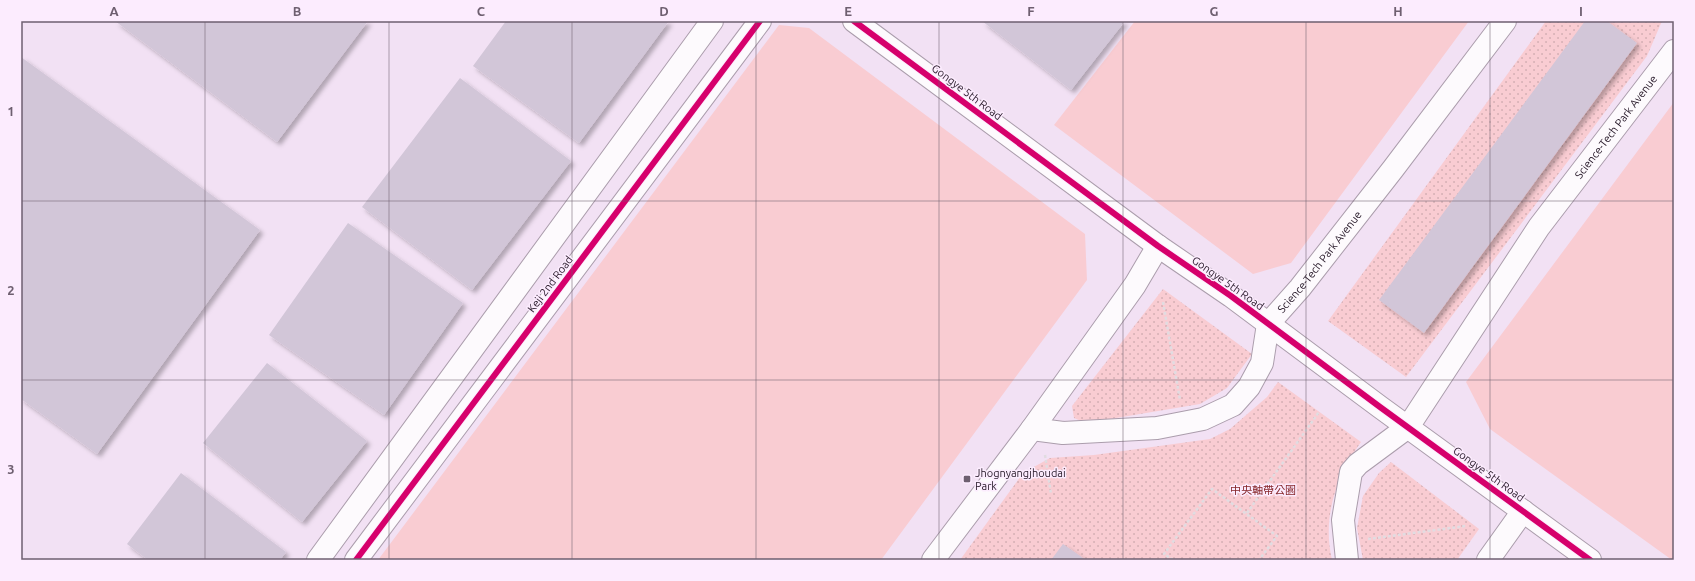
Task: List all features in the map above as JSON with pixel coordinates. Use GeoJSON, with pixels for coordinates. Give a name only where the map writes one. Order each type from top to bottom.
{"type":"FeatureCollection","features":[{"type":"Feature","properties":{"kind":"street"},"geometry":{"type":"LineString","coordinates":[[318,560],[712,21]]}},
{"type":"Feature","properties":{"kind":"street","name":"Keji 2nd Road"},"geometry":{"type":"LineString","coordinates":[[356,560],[760,21]]}},
{"type":"Feature","properties":{"kind":"street","name":"Gongye 5th Road"},"geometry":{"type":"LineString","coordinates":[[854,21],[1158,246],[1231,296],[1590,560]]}},
{"type":"Feature","properties":{"kind":"street","name":"Science-Tech Park Avenue"},"geometry":{"type":"LineString","coordinates":[[1268,324],[1300,288],[1505,21]]}},
{"type":"Feature","properties":{"kind":"street","name":"Science-Tech Park Avenue"},"geometry":{"type":"LineString","coordinates":[[1347,560],[1343,520],[1351,472],[1358,464],[1408,427],[1539,227],[1674,51]]}},
{"type":"Feature","properties":{"kind":"street"},"geometry":{"type":"LineString","coordinates":[[933,560],[1032,429],[1134,285],[1158,246]]}},
{"type":"Feature","properties":{"kind":"street"},"geometry":{"type":"LineString","coordinates":[[1032,429],[1063,433],[1095,432],[1157,428],[1203,419],[1233,405],[1249,387],[1262,363],[1268,324]]}},
{"type":"Feature","properties":{"kind":"street"},"geometry":{"type":"LineString","coordinates":[[1488,560],[1524,511]]}},
{"type":"Feature","properties":{"kind":"path"},"geometry":{"type":"LineString","coordinates":[[1163,302],[1180,400]]}},
{"type":"Feature","properties":{"kind":"path"},"geometry":{"type":"LineString","coordinates":[[1247,514],[1319,412]]}},
{"type":"Feature","properties":{"kind":"path"},"geometry":{"type":"LineString","coordinates":[[1045,455],[1051,494]]}},
{"type":"Feature","properties":{"kind":"path"},"geometry":{"type":"LineString","coordinates":[[1173,560],[1164,554],[1212,489],[1276,536],[1259,560]]}},
{"type":"Feature","properties":{"kind":"path"},"geometry":{"type":"LineString","coordinates":[[1365,540],[1466,526]]}},
{"type":"Feature","properties":{"kind":"green space"},"geometry":{"type":"Polygon","coordinates":[[[1135,21],[1469,21],[1291,263],[1253,274],[1054,125],[1135,21]]]}},
{"type":"Feature","properties":{"kind":"green space"},"geometry":{"type":"Polygon","coordinates":[[[1546,21],[1662,21],[1647,56],[1406,377],[1328,321],[1546,21]]]}},
{"type":"Feature","properties":{"kind":"green space"},"geometry":{"type":"Polygon","coordinates":[[[779,25],[809,28],[1085,234],[1087,280],[881,560],[378,560],[779,25]]]}},
{"type":"Feature","properties":{"kind":"green space"},"geometry":{"type":"Polygon","coordinates":[[[1674,102],[1674,560],[1672,560],[1490,429],[1466,382],[1674,102]]]}},
{"type":"Feature","properties":{"kind":"green space"},"geometry":{"type":"Polygon","coordinates":[[[1163,289],[1252,354],[1227,388],[1200,404],[1086,423],[1074,418],[1072,406],[1163,289]]]}},
{"type":"Feature","properties":{"kind":"green space","name":"中央軸帶公園"},"geometry":{"type":"Polygon","coordinates":[[[1278,382],[1361,442],[1352,455],[1338,483],[1333,498],[1329,528],[1329,544],[1332,560],[960,560],[1023,473],[1050,458],[1094,455],[1210,439],[1230,429],[1267,397],[1278,382]]]}},
{"type":"Feature","properties":{"kind":"green space"},"geometry":{"type":"Polygon","coordinates":[[[1391,462],[1479,529],[1457,560],[1363,560],[1357,528],[1363,496],[1379,473],[1391,462]]]}},
{"type":"Feature","properties":{"kind":"building"},"geometry":{"type":"Polygon","coordinates":[[[115,21],[368,21],[277,142],[115,21]]]}},
{"type":"Feature","properties":{"kind":"building"},"geometry":{"type":"Polygon","coordinates":[[[506,21],[669,21],[579,143],[473,66],[506,21]]]}},
{"type":"Feature","properties":{"kind":"building"},"geometry":{"type":"Polygon","coordinates":[[[982,21],[1125,21],[1071,90],[982,21]]]}},
{"type":"Feature","properties":{"kind":"building"},"geometry":{"type":"Polygon","coordinates":[[[1585,21],[1607,21],[1637,43],[1424,333],[1379,300],[1585,21]]]}},
{"type":"Feature","properties":{"kind":"building"},"geometry":{"type":"Polygon","coordinates":[[[21,57],[260,230],[97,454],[21,399],[21,57]]]}},
{"type":"Feature","properties":{"kind":"building"},"geometry":{"type":"Polygon","coordinates":[[[460,78],[571,161],[472,290],[362,207],[460,78]]]}},
{"type":"Feature","properties":{"kind":"building"},"geometry":{"type":"Polygon","coordinates":[[[348,223],[463,303],[384,415],[269,335],[348,223]]]}},
{"type":"Feature","properties":{"kind":"building"},"geometry":{"type":"Polygon","coordinates":[[[267,363],[367,441],[302,522],[203,443],[267,363]]]}},
{"type":"Feature","properties":{"kind":"building"},"geometry":{"type":"Polygon","coordinates":[[[181,473],[286,552],[280,560],[148,560],[127,544],[181,473]]]}},
{"type":"Feature","properties":{"kind":"building"},"geometry":{"type":"Polygon","coordinates":[[[1063,544],[1086,560],[1051,560],[1063,544]]]}},
{"type":"Feature","properties":{"kind":"cycle path"},"geometry":{"type":"LineString","coordinates":[[356,560],[760,21]]}},
{"type":"Feature","properties":{"kind":"cycle path"},"geometry":{"type":"LineString","coordinates":[[854,21],[1158,246],[1231,296],[1590,560]]}},
{"type":"Feature","properties":{"kind":"place","name":"Jhognyangjhoudai Park"},"geometry":{"type":"Point","coordinates":[967,479]}}]}
